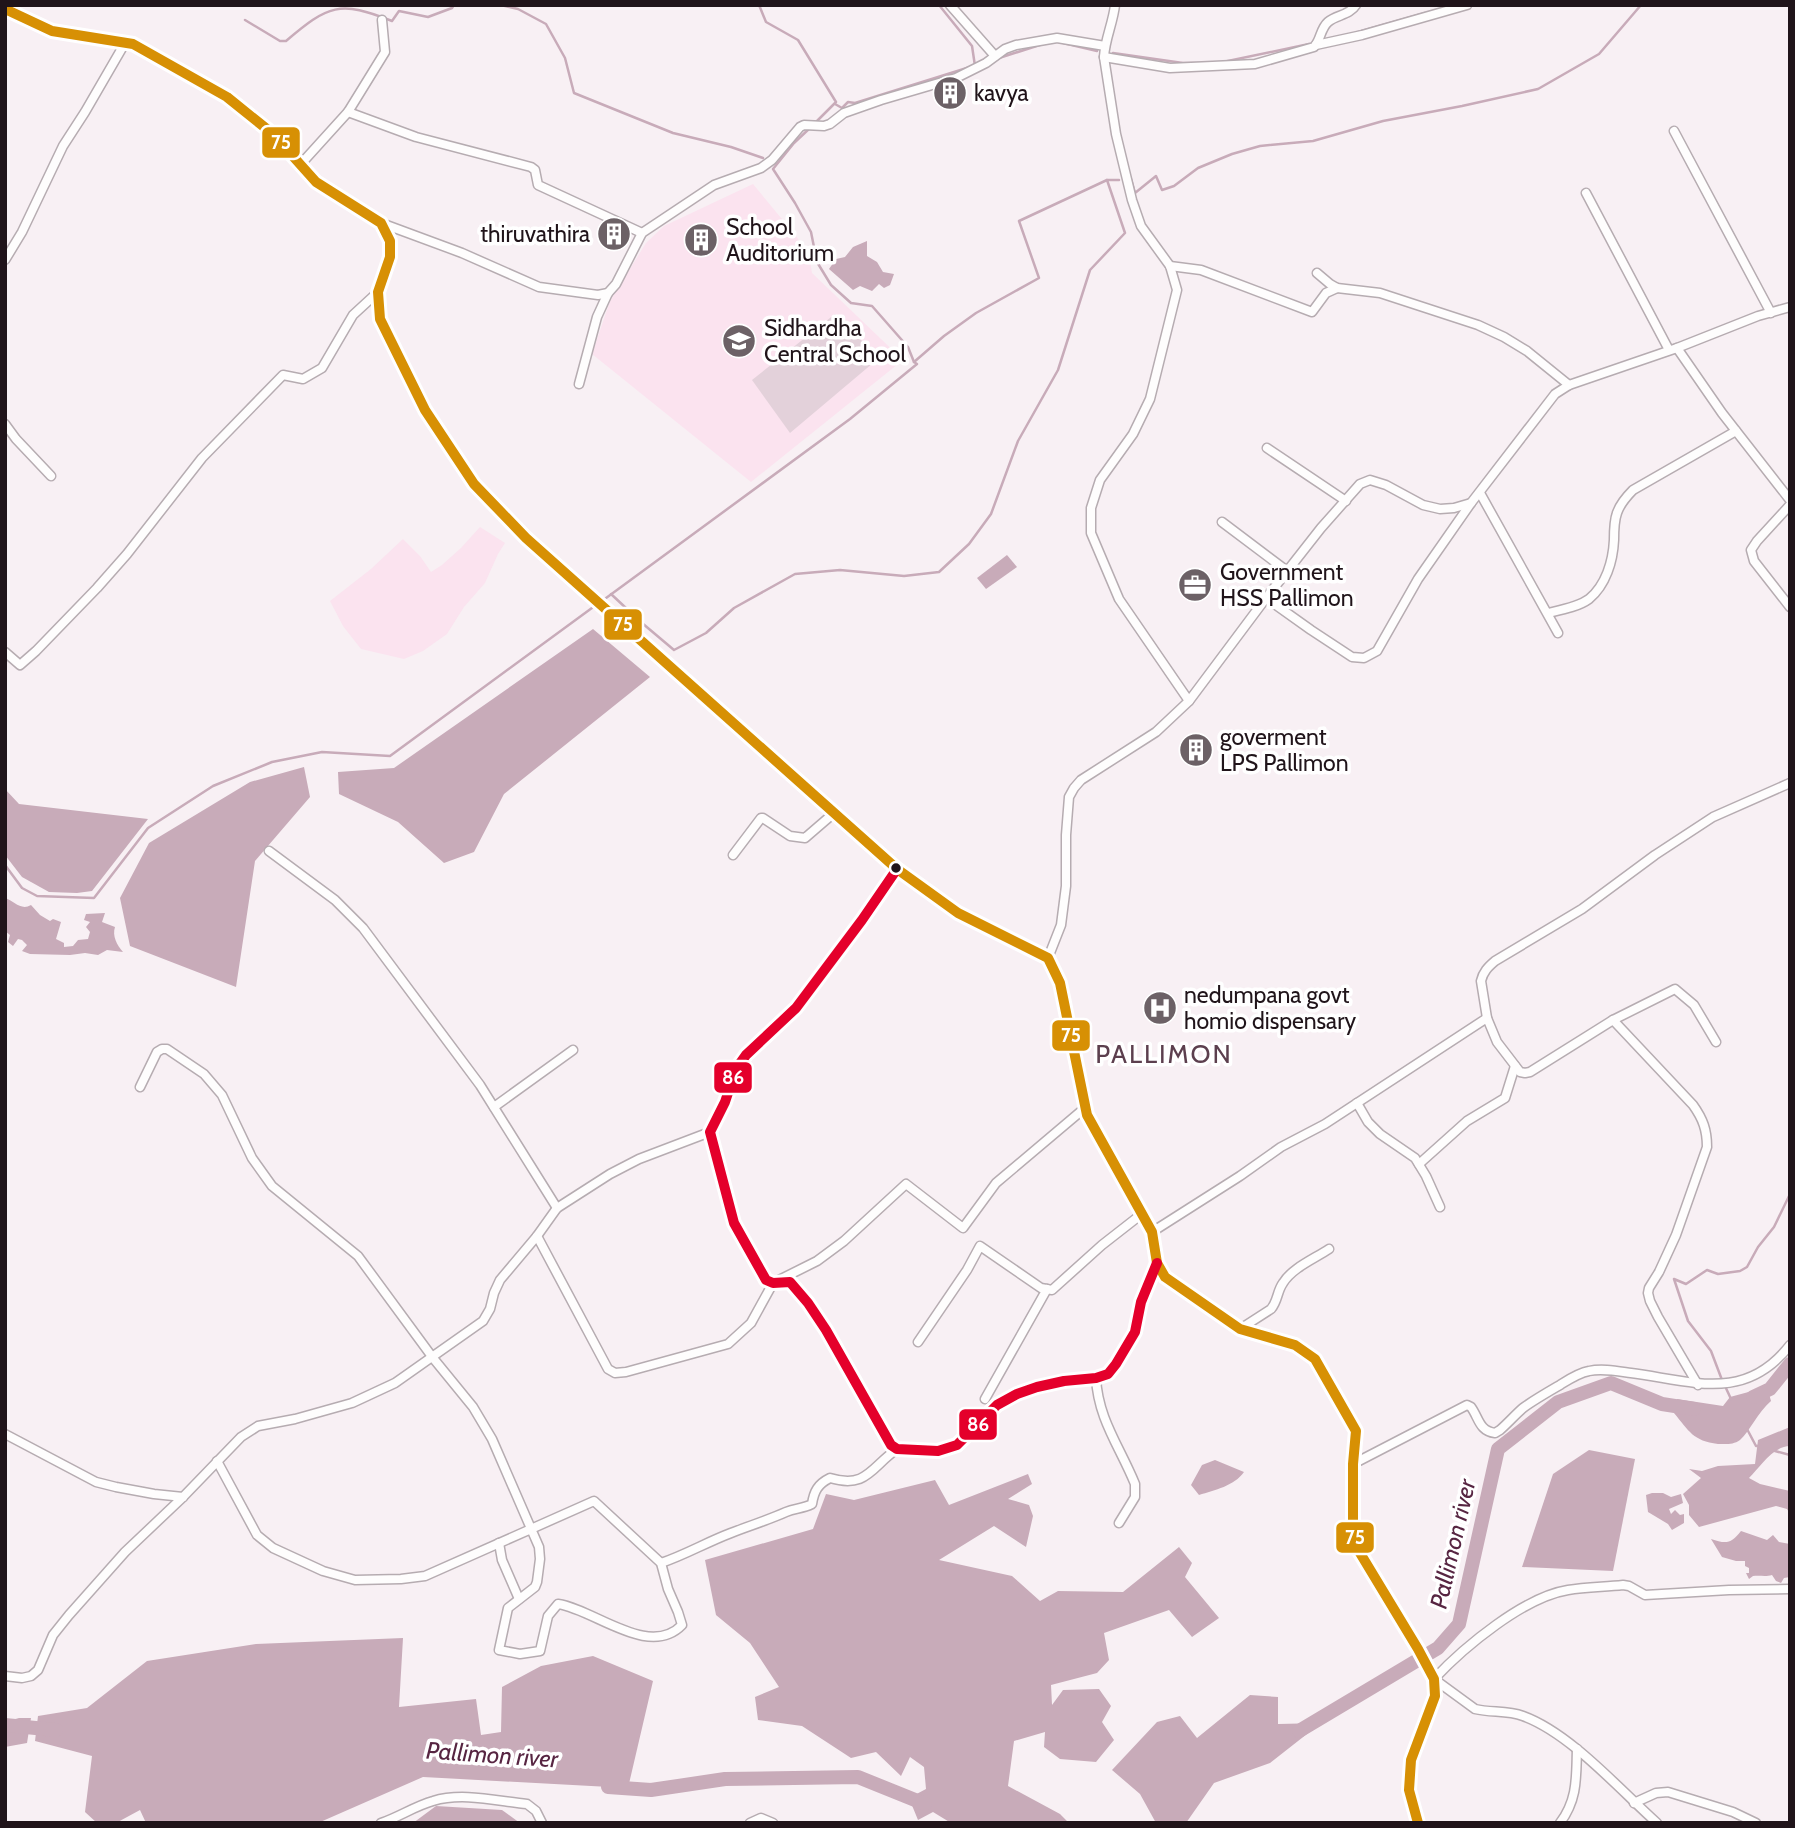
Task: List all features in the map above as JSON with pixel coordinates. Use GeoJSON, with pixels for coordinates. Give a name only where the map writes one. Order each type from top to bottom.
{"type":"FeatureCollection","features":[{"type":"Feature","properties":{"kind":"street"},"geometry":{"type":"LineString","coordinates":[[950,5],[992,59]]}},
{"type":"Feature","properties":{"kind":"street"},"geometry":{"type":"LineString","coordinates":[[1115,5],[1114,20],[1104,57],[1116,134],[1141,226],[1170,266],[1177,290],[1150,399],[1133,435],[1100,480],[1091,509],[1091,533],[1119,599],[1189,701]]}},
{"type":"Feature","properties":{"kind":"street"},"geometry":{"type":"LineString","coordinates":[[1316,45],[1325,25],[1356,5]]}},
{"type":"Feature","properties":{"kind":"street"},"geometry":{"type":"LineString","coordinates":[[1104,57],[1170,68],[1255,64],[1467,5]]}},
{"type":"Feature","properties":{"kind":"street"},"geometry":{"type":"LineString","coordinates":[[5,9],[52,31],[134,44],[227,97],[273,134],[316,182],[382,223],[462,253],[539,287],[598,295],[608,293]]}},
{"type":"Feature","properties":{"kind":"street"},"geometry":{"type":"LineString","coordinates":[[300,165],[348,111],[385,52],[382,20]]}},
{"type":"Feature","properties":{"kind":"street"},"geometry":{"type":"LineString","coordinates":[[579,384],[597,317],[642,233],[713,185],[761,168],[772,160],[804,125],[830,124],[844,113],[957,78],[1016,45],[1057,38],[1105,46]]}},
{"type":"Feature","properties":{"kind":"street"},"geometry":{"type":"LineString","coordinates":[[5,260],[22,232],[64,146],[125,43]]}},
{"type":"Feature","properties":{"kind":"street"},"geometry":{"type":"LineString","coordinates":[[348,111],[415,137],[531,167],[535,170],[538,186],[642,233]]}},
{"type":"Feature","properties":{"kind":"street"},"geometry":{"type":"LineString","coordinates":[[1674,131],[1771,313]]}},
{"type":"Feature","properties":{"kind":"street"},"geometry":{"type":"LineString","coordinates":[[1586,193],[1673,349],[1790,502],[1751,550],[1755,561],[1790,607]]}},
{"type":"Feature","properties":{"kind":"street"},"geometry":{"type":"LineString","coordinates":[[382,223],[390,241],[390,254],[378,292],[380,319],[425,410],[474,484],[526,538],[897,869],[958,912],[1048,958],[1060,983],[1087,1115],[1143,1213],[1152,1232],[1157,1263],[1166,1277],[1240,1329],[1295,1345],[1315,1359],[1356,1431],[1353,1524],[1357,1548],[1432,1675],[1435,1696],[1411,1760],[1409,1790],[1418,1823]]}},
{"type":"Feature","properties":{"kind":"street"},"geometry":{"type":"LineString","coordinates":[[1170,266],[1201,270],[1312,312],[1326,293],[1337,288]]}},
{"type":"Feature","properties":{"kind":"street"},"geometry":{"type":"LineString","coordinates":[[1317,273],[1337,288],[1380,293],[1478,325],[1528,351],[1569,384]]}},
{"type":"Feature","properties":{"kind":"street"},"geometry":{"type":"LineString","coordinates":[[5,652],[20,665],[36,651],[127,554],[212,448],[284,374],[303,379],[322,368],[353,315],[378,292]]}},
{"type":"Feature","properties":{"kind":"street"},"geometry":{"type":"LineString","coordinates":[[1266,598],[1352,657],[1364,658],[1377,652],[1418,579],[1471,503],[1555,394],[1569,384],[1790,307]]}},
{"type":"Feature","properties":{"kind":"street"},"geometry":{"type":"LineString","coordinates":[[5,424],[51,476]]}},
{"type":"Feature","properties":{"kind":"street"},"geometry":{"type":"LineString","coordinates":[[1548,613],[1588,600],[1603,583],[1611,563],[1617,513],[1625,498],[1736,431]]}},
{"type":"Feature","properties":{"kind":"street"},"geometry":{"type":"LineString","coordinates":[[1267,448],[1346,501]]}},
{"type":"Feature","properties":{"kind":"street"},"geometry":{"type":"LineString","coordinates":[[1048,958],[1061,925],[1066,886],[1069,797],[1081,780],[1156,732],[1189,701],[1287,571],[1360,484],[1370,480],[1386,485],[1423,505],[1440,509],[1471,503]]}},
{"type":"Feature","properties":{"kind":"street"},"geometry":{"type":"LineString","coordinates":[[1480,493],[1558,633]]}},
{"type":"Feature","properties":{"kind":"street"},"geometry":{"type":"LineString","coordinates":[[1222,522],[1287,571]]}},
{"type":"Feature","properties":{"kind":"street"},"geometry":{"type":"LineString","coordinates":[[1716,1042],[1694,1004],[1675,989],[1613,1020],[1530,1072],[1520,1072],[1497,1042],[1487,1017],[1481,981],[1485,970],[1495,961],[1582,909],[1655,855],[1713,817],[1790,783]]}},
{"type":"Feature","properties":{"kind":"street"},"geometry":{"type":"LineString","coordinates":[[733,855],[761,818],[790,836],[805,838],[834,813]]}},
{"type":"Feature","properties":{"kind":"street"},"geometry":{"type":"LineString","coordinates":[[269,851],[335,900],[363,928],[480,1085],[556,1208]]}},
{"type":"Feature","properties":{"kind":"street"},"geometry":{"type":"LineString","coordinates":[[897,869],[796,1008],[746,1055],[736,1069],[725,1102],[710,1132],[734,1223],[766,1280],[773,1283],[790,1282],[808,1303],[891,1445],[897,1449],[938,1451],[957,1445],[997,1405],[1017,1394],[1064,1381],[1108,1374],[1135,1332],[1141,1302],[1157,1263]]}},
{"type":"Feature","properties":{"kind":"street"},"geometry":{"type":"LineString","coordinates":[[1152,1232],[1281,1147],[1325,1124],[1487,1017]]}},
{"type":"Feature","properties":{"kind":"street"},"geometry":{"type":"LineString","coordinates":[[1613,1020],[1693,1105],[1703,1119],[1707,1134],[1707,1147],[1681,1222],[1659,1272],[1648,1289],[1650,1301],[1658,1317],[1698,1385]]}},
{"type":"Feature","properties":{"kind":"street"},"geometry":{"type":"LineString","coordinates":[[140,1087],[157,1052],[162,1049],[167,1049],[204,1074],[222,1095],[252,1158],[272,1186],[358,1256],[473,1407],[492,1438],[531,1529],[540,1554],[535,1587],[506,1612],[499,1650],[520,1654],[540,1651],[548,1616],[558,1604],[583,1610],[605,1622],[653,1638],[676,1632],[682,1626],[661,1563],[594,1501],[531,1529],[499,1544],[425,1576],[355,1580],[323,1571],[265,1543],[257,1535],[217,1461]]}},
{"type":"Feature","properties":{"kind":"street"},"geometry":{"type":"LineString","coordinates":[[494,1107],[573,1051]]}},
{"type":"Feature","properties":{"kind":"street"},"geometry":{"type":"LineString","coordinates":[[1419,1164],[1467,1121],[1505,1098],[1515,1066]]}},
{"type":"Feature","properties":{"kind":"street"},"geometry":{"type":"LineString","coordinates":[[1357,1103],[1368,1122],[1380,1134],[1415,1158],[1440,1207]]}},
{"type":"Feature","properties":{"kind":"street"},"geometry":{"type":"LineString","coordinates":[[537,1236],[608,1369],[615,1373],[626,1372],[728,1344],[751,1323],[773,1283],[817,1261],[844,1241],[906,1184],[963,1228],[996,1183],[1086,1107]]}},
{"type":"Feature","properties":{"kind":"street"},"geometry":{"type":"LineString","coordinates":[[5,1676],[22,1678],[31,1676],[38,1670],[52,1635],[69,1615],[125,1552],[241,1437],[258,1426],[352,1403],[394,1383],[483,1321],[490,1310],[500,1280],[537,1236],[556,1208],[639,1159],[710,1132]]}},
{"type":"Feature","properties":{"kind":"street"},"geometry":{"type":"LineString","coordinates":[[918,1342],[967,1270],[980,1246],[1041,1288],[1052,1290],[1143,1213]]}},
{"type":"Feature","properties":{"kind":"street"},"geometry":{"type":"LineString","coordinates":[[1240,1329],[1275,1305],[1280,1288],[1289,1276],[1329,1249]]}},
{"type":"Feature","properties":{"kind":"street"},"geometry":{"type":"LineString","coordinates":[[985,1399],[1047,1289]]}},
{"type":"Feature","properties":{"kind":"street"},"geometry":{"type":"LineString","coordinates":[[1353,1464],[1466,1405],[1471,1407],[1483,1429],[1495,1433],[1524,1408],[1588,1371],[1608,1370],[1698,1385],[1720,1384],[1751,1378],[1765,1370],[1790,1345]]}},
{"type":"Feature","properties":{"kind":"street"},"geometry":{"type":"LineString","coordinates":[[1096,1378],[1101,1410],[1135,1484],[1133,1502],[1119,1523]]}},
{"type":"Feature","properties":{"kind":"street"},"geometry":{"type":"LineString","coordinates":[[5,1434],[96,1482],[129,1490],[183,1497]]}},
{"type":"Feature","properties":{"kind":"street"},"geometry":{"type":"LineString","coordinates":[[661,1563],[788,1511],[802,1509],[812,1504],[814,1493],[821,1482],[830,1478],[843,1482],[865,1478],[897,1449]]}},
{"type":"Feature","properties":{"kind":"street"},"geometry":{"type":"LineString","coordinates":[[499,1544],[502,1560],[519,1599]]}},
{"type":"Feature","properties":{"kind":"street"},"geometry":{"type":"LineString","coordinates":[[1432,1675],[1517,1611],[1542,1598],[1567,1590],[1623,1585],[1645,1595],[1790,1589]]}},
{"type":"Feature","properties":{"kind":"street"},"geometry":{"type":"LineString","coordinates":[[1432,1675],[1475,1709],[1511,1712],[1525,1717],[1577,1749],[1657,1823]]}},
{"type":"Feature","properties":{"kind":"street"},"geometry":{"type":"LineString","coordinates":[[1560,1823],[1570,1811],[1575,1795],[1577,1749]]}},
{"type":"Feature","properties":{"kind":"street"},"geometry":{"type":"LineString","coordinates":[[1634,1803],[1656,1793],[1668,1792],[1733,1812],[1756,1823]]}},
{"type":"Feature","properties":{"kind":"street"},"geometry":{"type":"LineString","coordinates":[[381,1823],[422,1804],[453,1797],[527,1804],[536,1811],[542,1823]]}},
{"type":"Feature","properties":{"kind":"street"},"geometry":{"type":"LineString","coordinates":[[750,1823],[761,1818],[773,1823]]}},
{"type":"Feature","properties":{"kind":"shaded area","name":"Sidhardha Central School"},"geometry":{"type":"Polygon","coordinates":[[[753,184],[809,255],[812,273],[903,360],[751,482],[592,354],[610,301],[646,243],[664,226],[753,184]]]}},
{"type":"Feature","properties":{"kind":"shaded area"},"geometry":{"type":"Polygon","coordinates":[[[835,314],[879,358],[790,433],[752,380],[835,314]]]}},
{"type":"Feature","properties":{"kind":"shaded area"},"geometry":{"type":"Polygon","coordinates":[[[480,527],[505,543],[485,583],[464,607],[447,634],[423,651],[404,659],[361,649],[343,626],[330,601],[371,569],[403,539],[431,572],[461,548],[480,527]]]}},
{"type":"Feature","properties":{"kind":"water"},"geometry":{"type":"Polygon","coordinates":[[[867,241],[867,256],[877,262],[883,272],[894,274],[890,285],[884,288],[879,284],[872,291],[860,286],[853,290],[829,269],[836,259],[845,257],[853,247],[867,241]]]}},
{"type":"Feature","properties":{"kind":"water"},"geometry":{"type":"Polygon","coordinates":[[[1007,555],[1017,567],[986,589],[977,578],[1007,555]]]}},
{"type":"Feature","properties":{"kind":"water"},"geometry":{"type":"Polygon","coordinates":[[[593,629],[650,677],[504,794],[474,852],[444,863],[398,822],[339,794],[338,772],[394,768],[593,629]]]}},
{"type":"Feature","properties":{"kind":"water"},"geometry":{"type":"Polygon","coordinates":[[[304,767],[310,797],[255,861],[236,987],[130,946],[120,898],[149,843],[250,782],[304,767]]]}},
{"type":"Feature","properties":{"kind":"water"},"geometry":{"type":"Polygon","coordinates":[[[5,789],[19,804],[148,819],[92,891],[49,892],[22,877],[5,855],[5,789]]]}},
{"type":"Feature","properties":{"kind":"water"},"geometry":{"type":"Polygon","coordinates":[[[5,898],[21,906],[31,905],[50,921],[53,919],[61,922],[56,939],[64,943],[64,947],[73,946],[78,940],[88,939],[90,932],[86,927],[90,922],[84,920],[86,914],[105,913],[102,922],[115,927],[114,934],[123,952],[107,950],[98,955],[70,955],[30,954],[22,951],[27,945],[22,940],[18,939],[13,946],[8,942],[10,935],[5,931],[5,898]]]}},
{"type":"Feature","properties":{"kind":"water"},"geometry":{"type":"Polygon","coordinates":[[[1767,1387],[1771,1401],[1744,1436],[1735,1443],[1718,1444],[1703,1440],[1692,1434],[1674,1413],[1677,1399],[1723,1406],[1730,1397],[1767,1387]]]}},
{"type":"Feature","properties":{"kind":"water"},"geometry":{"type":"Polygon","coordinates":[[[1790,1427],[1790,1446],[1772,1453],[1749,1478],[1760,1484],[1790,1491],[1790,1514],[1787,1509],[1776,1506],[1699,1527],[1689,1515],[1689,1505],[1683,1494],[1701,1478],[1689,1469],[1702,1471],[1718,1466],[1755,1464],[1758,1440],[1790,1427]]]}},
{"type":"Feature","properties":{"kind":"water"},"geometry":{"type":"Polygon","coordinates":[[[1589,1450],[1635,1459],[1613,1571],[1522,1567],[1553,1474],[1589,1450]]]}},
{"type":"Feature","properties":{"kind":"water"},"geometry":{"type":"Polygon","coordinates":[[[1215,1460],[1244,1472],[1230,1484],[1199,1495],[1191,1485],[1202,1465],[1215,1460]]]}},
{"type":"Feature","properties":{"kind":"water"},"geometry":{"type":"Polygon","coordinates":[[[1028,1474],[1032,1484],[1008,1499],[1029,1505],[1033,1516],[1026,1547],[994,1526],[939,1560],[1012,1576],[1040,1601],[1058,1591],[1123,1592],[1179,1547],[1192,1563],[1185,1577],[1219,1618],[1192,1637],[1169,1610],[1104,1633],[1109,1660],[1097,1673],[1051,1685],[1052,1705],[1063,1690],[1099,1689],[1111,1706],[1102,1722],[1114,1740],[1096,1762],[1060,1759],[1044,1747],[1045,1732],[1014,1741],[1008,1786],[1060,1814],[1069,1823],[951,1823],[933,1812],[918,1820],[909,1798],[926,1789],[924,1767],[910,1757],[901,1776],[876,1752],[851,1758],[802,1726],[758,1720],[755,1697],[779,1687],[750,1643],[716,1615],[705,1560],[813,1529],[826,1494],[854,1500],[935,1480],[949,1505],[1028,1474]]]}},
{"type":"Feature","properties":{"kind":"water"},"geometry":{"type":"Polygon","coordinates":[[[1663,1493],[1671,1497],[1681,1494],[1683,1503],[1669,1509],[1671,1514],[1675,1510],[1680,1515],[1684,1514],[1684,1523],[1672,1530],[1668,1524],[1648,1512],[1646,1495],[1663,1493]]]}},
{"type":"Feature","properties":{"kind":"water"},"geometry":{"type":"Polygon","coordinates":[[[1741,1531],[1767,1540],[1773,1535],[1779,1542],[1790,1544],[1790,1577],[1784,1578],[1781,1583],[1772,1575],[1753,1576],[1749,1579],[1746,1573],[1749,1573],[1749,1568],[1745,1566],[1745,1561],[1722,1557],[1711,1539],[1728,1542],[1741,1531]]]}},
{"type":"Feature","properties":{"kind":"water"},"geometry":{"type":"Polygon","coordinates":[[[403,1638],[399,1707],[476,1699],[481,1735],[501,1732],[502,1687],[541,1666],[593,1656],[653,1681],[628,1788],[423,1777],[318,1823],[146,1823],[140,1810],[116,1823],[97,1823],[85,1812],[92,1756],[35,1741],[38,1716],[87,1708],[147,1661],[256,1644],[403,1638]]]}},
{"type":"Feature","properties":{"kind":"water"},"geometry":{"type":"Polygon","coordinates":[[[1250,1695],[1278,1697],[1278,1724],[1321,1723],[1270,1763],[1214,1783],[1186,1823],[1156,1823],[1140,1794],[1112,1770],[1157,1722],[1180,1716],[1197,1738],[1250,1695]]]}},
{"type":"Feature","properties":{"kind":"water"},"geometry":{"type":"Polygon","coordinates":[[[31,1718],[27,1743],[5,1747],[5,1722],[31,1718]]]}},
{"type":"Feature","properties":{"kind":"water"},"geometry":{"type":"Polygon","coordinates":[[[436,1806],[502,1810],[520,1823],[413,1823],[436,1806]]]}},
{"type":"Feature","properties":{"kind":"waterway"},"geometry":{"type":"LineString","coordinates":[[245,20],[280,41],[286,41],[324,13],[335,10],[359,10],[392,21],[399,11],[428,17],[454,5]]}},
{"type":"Feature","properties":{"kind":"waterway"},"geometry":{"type":"LineString","coordinates":[[501,5],[518,9],[546,24],[565,58],[574,93],[673,133],[763,158]]}},
{"type":"Feature","properties":{"kind":"waterway"},"geometry":{"type":"LineString","coordinates":[[759,5],[766,22],[798,40],[836,102],[815,123]]}},
{"type":"Feature","properties":{"kind":"waterway"},"geometry":{"type":"LineString","coordinates":[[939,5],[972,46],[975,66]]}},
{"type":"Feature","properties":{"kind":"waterway"},"geometry":{"type":"LineString","coordinates":[[1131,179],[1135,193],[1156,176],[1162,190],[1174,186],[1198,168],[1260,146],[1313,141],[1383,121],[1538,89],[1599,54],[1641,5]]}},
{"type":"Feature","properties":{"kind":"waterway"},"geometry":{"type":"LineString","coordinates":[[1358,32],[1425,13]]}},
{"type":"Feature","properties":{"kind":"waterway"},"geometry":{"type":"LineString","coordinates":[[999,58],[1046,43]]}},
{"type":"Feature","properties":{"kind":"waterway"},"geometry":{"type":"LineString","coordinates":[[1063,43],[1097,51]]}},
{"type":"Feature","properties":{"kind":"waterway"},"geometry":{"type":"LineString","coordinates":[[1223,62],[1309,44]]}},
{"type":"Feature","properties":{"kind":"waterway"},"geometry":{"type":"LineString","coordinates":[[1113,53],[1199,63]]}},
{"type":"Feature","properties":{"kind":"waterway"},"geometry":{"type":"LineString","coordinates":[[835,104],[842,108],[848,102],[855,103],[970,67]]}},
{"type":"Feature","properties":{"kind":"waterway"},"geometry":{"type":"LineString","coordinates":[[602,601],[850,419],[917,364],[908,347],[872,306],[851,303],[831,285],[817,262],[811,232],[773,169],[810,128]]}},
{"type":"Feature","properties":{"kind":"waterway"},"geometry":{"type":"LineString","coordinates":[[914,362],[976,313],[1039,278],[1019,221],[1107,180],[1119,180]]}},
{"type":"Feature","properties":{"kind":"waterway"},"geometry":{"type":"LineString","coordinates":[[611,594],[674,650],[706,633],[734,608],[795,574],[840,570],[904,576],[939,572],[969,544],[991,514],[1018,441],[1058,370],[1090,270],[1125,233],[1107,180]]}},
{"type":"Feature","properties":{"kind":"waterway"},"geometry":{"type":"LineString","coordinates":[[5,865],[22,888],[37,896],[94,898],[148,828],[213,786],[272,762],[322,752],[390,756],[596,605]]}},
{"type":"Feature","properties":{"kind":"waterway"},"geometry":{"type":"LineString","coordinates":[[1722,1380],[1711,1351],[1688,1321],[1674,1279],[1686,1284],[1707,1270],[1718,1274],[1740,1271],[1747,1267],[1774,1227],[1790,1194]]}},
{"type":"Feature","properties":{"kind":"waterway","name":"Pallimon river"},"geometry":{"type":"LineString","coordinates":[[1753,1397],[1770,1389],[1790,1364]]}},
{"type":"Feature","properties":{"kind":"waterway","name":"Pallimon river"},"geometry":{"type":"LineString","coordinates":[[1299,1731],[1438,1648],[1459,1624],[1498,1449],[1558,1402],[1611,1383],[1662,1404],[1694,1409]]}},
{"type":"Feature","properties":{"kind":"waterway"},"geometry":{"type":"LineString","coordinates":[[1725,1386],[1731,1399]]}},
{"type":"Feature","properties":{"kind":"waterway"},"geometry":{"type":"LineString","coordinates":[[1747,1429],[1756,1446],[1759,1446]]}},
{"type":"Feature","properties":{"kind":"waterway"},"geometry":{"type":"LineString","coordinates":[[1775,1451],[1790,1455]]}},
{"type":"Feature","properties":{"kind":"waterway","name":"Pallimon river"},"geometry":{"type":"LineString","coordinates":[[5,1725],[56,1730]]}},
{"type":"Feature","properties":{"kind":"waterway","name":"Pallimon river"},"geometry":{"type":"LineString","coordinates":[[608,1787],[651,1790],[725,1779],[858,1777],[925,1804]]}},
{"type":"Feature","properties":{"kind":"transit line","name":"75"},"geometry":{"type":"LineString","coordinates":[[5,9],[52,31],[133,44],[227,97],[273,134],[316,182],[381,223],[390,241],[390,257],[378,292],[380,319],[425,410],[474,484],[526,538],[897,869],[958,913],[1048,958],[1060,983],[1087,1115],[1152,1232],[1157,1263],[1165,1277],[1240,1329],[1295,1345],[1315,1359],[1356,1431],[1353,1524],[1357,1548],[1434,1679],[1435,1696],[1411,1760],[1409,1790],[1418,1823]]}},
{"type":"Feature","properties":{"kind":"transit line","name":"86"},"geometry":{"type":"LineString","coordinates":[[897,869],[796,1008],[746,1055],[736,1069],[725,1102],[710,1132],[734,1223],[766,1280],[773,1283],[790,1282],[808,1303],[891,1445],[897,1449],[938,1451],[957,1445],[997,1405],[1017,1394],[1064,1381],[1108,1374],[1135,1332],[1141,1302],[1157,1263]]}},
{"type":"Feature","properties":{"kind":"place","name":"kavya"},"geometry":{"type":"Point","coordinates":[950,93]}},
{"type":"Feature","properties":{"kind":"place","name":"thiruvathira"},"geometry":{"type":"Point","coordinates":[614,234]}},
{"type":"Feature","properties":{"kind":"place","name":"School Auditorium"},"geometry":{"type":"Point","coordinates":[701,240]}},
{"type":"Feature","properties":{"kind":"place","name":"Sidhardha Central School"},"geometry":{"type":"Point","coordinates":[739,341]}},
{"type":"Feature","properties":{"kind":"place","name":"Government HSS Pallimon"},"geometry":{"type":"Point","coordinates":[1195,585]}},
{"type":"Feature","properties":{"kind":"place","name":"goverment LPS Pallimon"},"geometry":{"type":"Point","coordinates":[1196,750]}},
{"type":"Feature","properties":{"kind":"place","name":"nedumpana govt homio dispensary"},"geometry":{"type":"Point","coordinates":[1160,1008]}},
{"type":"Feature","properties":{"kind":"district","name":"PALLIMON"},"geometry":{"type":"Point","coordinates":[1164,1054]}}]}
